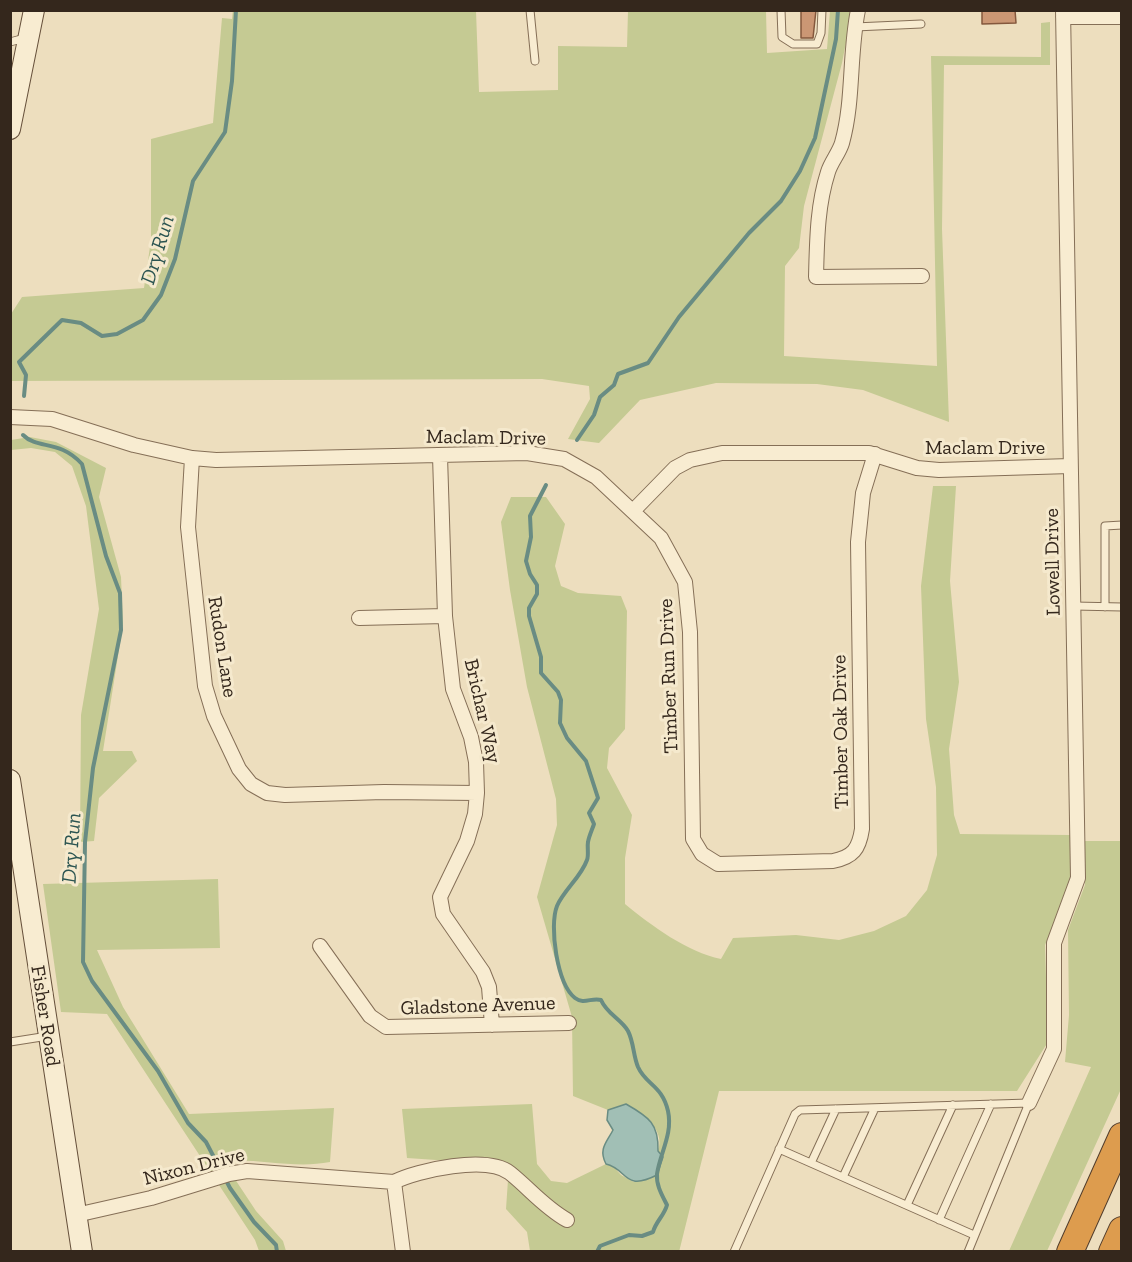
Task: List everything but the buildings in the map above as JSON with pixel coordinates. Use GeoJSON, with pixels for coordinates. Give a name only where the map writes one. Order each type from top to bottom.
{"type":"FeatureCollection","features":[{"type":"Feature","properties":{"kind":"highway"},"geometry":{"type":"LineString","coordinates":[[1070,1251],[1122,1136]]}},
{"type":"Feature","properties":{"kind":"highway"},"geometry":{"type":"LineString","coordinates":[[1112,1251],[1122,1230]]}},
{"type":"Feature","properties":{"kind":"main road"},"geometry":{"type":"LineString","coordinates":[[10,129],[19,39],[34,10]]}},
{"type":"Feature","properties":{"kind":"main road","name":"Fisher Road"},"geometry":{"type":"LineString","coordinates":[[10,780],[82,1251]]}},
{"type":"Feature","properties":{"kind":"street"},"geometry":{"type":"LineString","coordinates":[[858,10],[842,144],[828,171],[818,213],[816,277],[922,276]]}},
{"type":"Feature","properties":{"kind":"street"},"geometry":{"type":"LineString","coordinates":[[1063,14],[1122,16]]}},
{"type":"Feature","properties":{"kind":"street","name":"Lowell Drive"},"geometry":{"type":"LineString","coordinates":[[1029,1103],[1054,1048],[1054,943],[1078,878],[1063,14]]}},
{"type":"Feature","properties":{"kind":"street","name":"Maclam Drive"},"geometry":{"type":"LineString","coordinates":[[10,417],[52,419],[134,445],[192,458],[274,460],[527,453],[564,459],[596,477],[634,510],[675,468],[690,460],[706,456],[837,451],[875,454],[917,468],[939,470],[1070,466]]}},
{"type":"Feature","properties":{"kind":"street","name":"Timber Oak Drive"},"geometry":{"type":"LineString","coordinates":[[702,854],[718,864],[833,861],[845,859],[858,846],[862,829],[858,542],[863,493],[875,454]]}},
{"type":"Feature","properties":{"kind":"street","name":"Brichar Way"},"geometry":{"type":"LineString","coordinates":[[440,456],[445,616],[453,689],[471,737],[476,762],[477,793],[476,814],[467,841],[440,897],[443,914],[483,972],[489,987],[492,1025]]}},
{"type":"Feature","properties":{"kind":"street","name":"Rudon Lane"},"geometry":{"type":"LineString","coordinates":[[192,458],[188,527],[203,675],[214,716],[239,769],[251,784],[267,793],[285,795],[384,792],[477,793]]}},
{"type":"Feature","properties":{"kind":"street","name":"Timber Run Drive"},"geometry":{"type":"LineString","coordinates":[[634,510],[661,538],[685,582],[690,632],[693,838],[702,854]]}},
{"type":"Feature","properties":{"kind":"street"},"geometry":{"type":"LineString","coordinates":[[359,618],[445,616]]}},
{"type":"Feature","properties":{"kind":"street","name":"Gladstone Avenue"},"geometry":{"type":"LineString","coordinates":[[320,946],[370,1016],[386,1028],[568,1023]]}},
{"type":"Feature","properties":{"kind":"street"},"geometry":{"type":"LineString","coordinates":[[403,1251],[394,1182],[430,1168],[478,1166],[500,1168],[508,1172],[547,1209],[567,1220]]}},
{"type":"Feature","properties":{"kind":"street","name":"Nixon Drive"},"geometry":{"type":"LineString","coordinates":[[76,1215],[152,1198],[224,1176],[262,1170],[394,1182]]}},
{"type":"Feature","properties":{"kind":"lane"},"geometry":{"type":"LineString","coordinates":[[530,10],[535,61]]}},
{"type":"Feature","properties":{"kind":"lane"},"geometry":{"type":"LineString","coordinates":[[781,10],[782,37],[793,44],[817,44],[821,33],[822,10]]}},
{"type":"Feature","properties":{"kind":"lane"},"geometry":{"type":"LineString","coordinates":[[855,27],[921,24]]}},
{"type":"Feature","properties":{"kind":"lane"},"geometry":{"type":"LineString","coordinates":[[1105,606],[1105,526],[1122,525]]}},
{"type":"Feature","properties":{"kind":"lane"},"geometry":{"type":"LineString","coordinates":[[1074,606],[1122,607]]}},
{"type":"Feature","properties":{"kind":"lane"},"geometry":{"type":"LineString","coordinates":[[10,1042],[48,1036]]}},
{"type":"Feature","properties":{"kind":"lane"},"geometry":{"type":"LineString","coordinates":[[734,1251],[795,1114],[800,1110],[1029,1103],[968,1251]]}},
{"type":"Feature","properties":{"kind":"lane"},"geometry":{"type":"LineString","coordinates":[[939,1220],[991,1104]]}},
{"type":"Feature","properties":{"kind":"lane"},"geometry":{"type":"LineString","coordinates":[[907,1206],[953,1105]]}},
{"type":"Feature","properties":{"kind":"lane"},"geometry":{"type":"LineString","coordinates":[[843,1177],[875,1108]]}},
{"type":"Feature","properties":{"kind":"lane"},"geometry":{"type":"LineString","coordinates":[[811,1163],[836,1109]]}},
{"type":"Feature","properties":{"kind":"lane"},"geometry":{"type":"LineString","coordinates":[[779,1149],[975,1235]]}},
{"type":"Feature","properties":{"kind":"green space"},"geometry":{"type":"Polygon","coordinates":[[[233,10],[476,11],[479,92],[558,90],[558,46],[627,47],[628,11],[766,11],[767,53],[827,49],[830,11],[852,11],[842,63],[804,206],[799,248],[785,266],[784,356],[937,366],[931,56],[1041,57],[1041,23],[1050,22],[1050,65],[944,65],[942,229],[949,422],[863,390],[817,384],[716,383],[640,400],[599,443],[568,439],[590,399],[589,386],[542,379],[11,381],[11,314],[22,297],[144,288],[151,240],[151,139],[213,123],[222,18],[232,19],[233,10]]]}},
{"type":"Feature","properties":{"kind":"green space"},"geometry":{"type":"Polygon","coordinates":[[[30,437],[56,442],[106,468],[99,497],[121,577],[123,624],[103,751],[132,751],[137,761],[99,798],[94,841],[80,842],[81,715],[99,609],[86,506],[72,466],[55,452],[31,448],[11,450],[11,440],[30,437]]]}},
{"type":"Feature","properties":{"kind":"green space"},"geometry":{"type":"Polygon","coordinates":[[[933,486],[956,486],[950,581],[959,682],[949,749],[954,815],[960,834],[1070,835],[1071,884],[1045,945],[1048,1042],[1017,1091],[719,1091],[679,1252],[530,1251],[527,1232],[506,1209],[509,1165],[407,1158],[402,1109],[532,1104],[537,1164],[551,1181],[567,1183],[606,1164],[613,1166],[621,1175],[634,1182],[654,1159],[660,1143],[656,1129],[651,1123],[625,1104],[608,1110],[573,1096],[572,1017],[537,897],[557,825],[556,799],[527,687],[510,590],[501,522],[511,497],[546,497],[565,524],[555,566],[561,586],[578,593],[621,596],[627,611],[625,729],[609,748],[607,768],[632,815],[625,858],[625,904],[658,929],[695,951],[721,959],[733,938],[796,935],[839,940],[874,931],[906,916],[927,890],[937,855],[936,787],[926,719],[921,586],[933,486]]]}},
{"type":"Feature","properties":{"kind":"green space"},"geometry":{"type":"Polygon","coordinates":[[[1085,841],[1121,841],[1121,1089],[1047,1251],[1009,1251],[1091,1067],[1065,1062],[1069,1015],[1068,930],[1085,885],[1085,841]]]}},
{"type":"Feature","properties":{"kind":"green space"},"geometry":{"type":"Polygon","coordinates":[[[218,879],[220,948],[97,950],[123,1007],[189,1114],[334,1108],[330,1162],[290,1164],[223,1161],[256,1211],[283,1241],[286,1251],[259,1251],[255,1240],[107,1014],[61,1012],[43,884],[218,879]]]}},
{"type":"Feature","properties":{"kind":"water"},"geometry":{"type":"Polygon","coordinates":[[[626,1104],[646,1117],[657,1134],[658,1151],[663,1157],[657,1175],[646,1180],[638,1181],[627,1178],[606,1164],[604,1159],[604,1146],[613,1130],[607,1120],[608,1110],[626,1104]]]}},
{"type":"Feature","properties":{"kind":"waterway","name":"Dry Run"},"geometry":{"type":"LineString","coordinates":[[24,396],[26,375],[19,362],[62,320],[81,323],[102,336],[117,334],[143,320],[161,295],[175,259],[193,181],[225,132],[232,81],[236,10]]}},
{"type":"Feature","properties":{"kind":"waterway"},"geometry":{"type":"LineString","coordinates":[[577,440],[594,415],[600,397],[614,385],[618,374],[648,363],[679,317],[749,233],[781,201],[800,171],[815,138],[836,39],[838,10]]}},
{"type":"Feature","properties":{"kind":"waterway","name":"Dry Run"},"geometry":{"type":"LineString","coordinates":[[23,435],[29,440],[65,451],[82,464],[106,556],[120,593],[121,630],[93,768],[85,842],[83,962],[92,981],[158,1071],[188,1123],[206,1142],[230,1188],[254,1222],[276,1245],[277,1252]]}},
{"type":"Feature","properties":{"kind":"waterway"},"geometry":{"type":"LineString","coordinates":[[546,485],[530,516],[531,537],[526,561],[537,585],[537,594],[529,608],[529,616],[541,657],[541,673],[558,692],[561,700],[560,723],[567,738],[586,761],[598,798],[589,813],[594,824],[588,842],[587,860],[557,906],[554,927],[556,954],[563,981],[575,998],[582,1001],[601,1000],[628,1031],[638,1067],[662,1096],[669,1119],[668,1136],[657,1174],[658,1186],[667,1205],[664,1212],[653,1232],[642,1236],[629,1235],[600,1246],[597,1252]]}}]}
